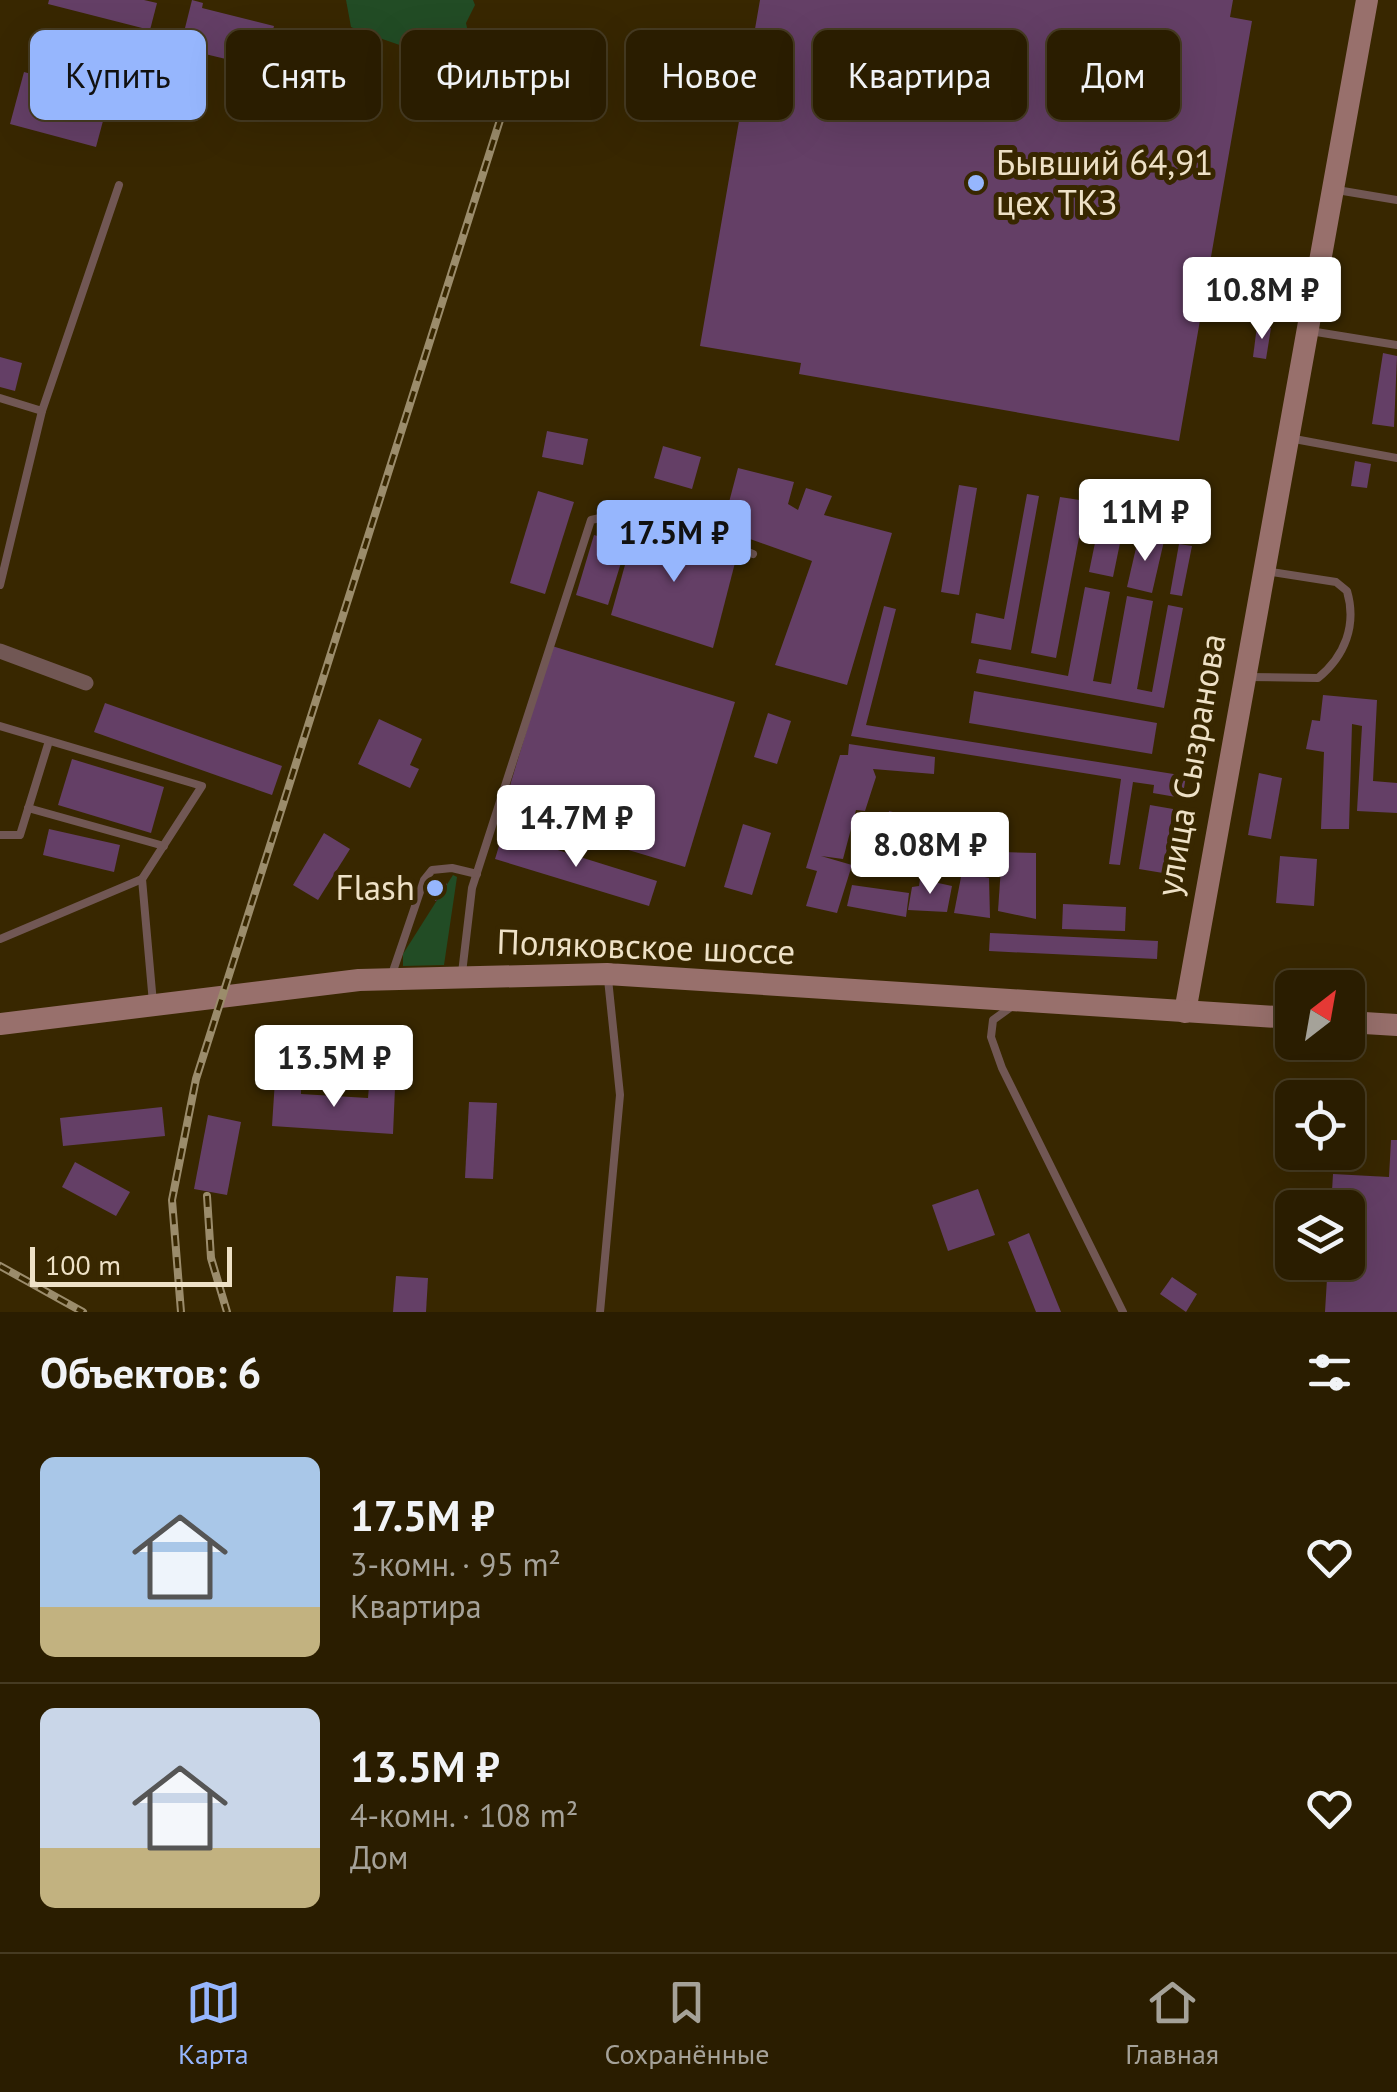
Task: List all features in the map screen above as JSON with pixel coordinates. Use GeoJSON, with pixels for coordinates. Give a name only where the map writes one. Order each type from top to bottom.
{"type":"FeatureCollection","features":[{"type":"Feature","properties":{"kind":"main road","name":"улица Сызранова"},"geometry":{"type":"LineString","coordinates":[[1184,1012],[1367,0]]}},
{"type":"Feature","properties":{"kind":"main road","name":"Поляковское шоссе"},"geometry":{"type":"LineString","coordinates":[[0,1024],[153,1003],[391,979],[608,974],[1275,1017]]}},
{"type":"Feature","properties":{"kind":"main road"},"geometry":{"type":"LineString","coordinates":[[1365,1023],[1397,1024]]}},
{"type":"Feature","properties":{"kind":"street"},"geometry":{"type":"LineString","coordinates":[[0,650],[86,683]]}},
{"type":"Feature","properties":{"kind":"lane"},"geometry":{"type":"LineString","coordinates":[[0,585],[42,411],[119,185]]}},
{"type":"Feature","properties":{"kind":"lane"},"geometry":{"type":"LineString","coordinates":[[1332,189],[1397,200]]}},
{"type":"Feature","properties":{"kind":"lane"},"geometry":{"type":"LineString","coordinates":[[1306,330],[1397,346]]}},
{"type":"Feature","properties":{"kind":"lane"},"geometry":{"type":"LineString","coordinates":[[0,398],[42,411]]}},
{"type":"Feature","properties":{"kind":"lane"},"geometry":{"type":"LineString","coordinates":[[1285,437],[1397,458]]}},
{"type":"Feature","properties":{"kind":"lane"},"geometry":{"type":"LineString","coordinates":[[462,977],[477,874],[591,520],[640,509],[753,554]]}},
{"type":"Feature","properties":{"kind":"lane"},"geometry":{"type":"LineString","coordinates":[[1242,677],[1318,678],[1336,663],[1346,642],[1351,616],[1347,592],[1336,582],[1261,570]]}},
{"type":"Feature","properties":{"kind":"lane"},"geometry":{"type":"LineString","coordinates":[[0,726],[202,786],[142,880],[0,940]]}},
{"type":"Feature","properties":{"kind":"lane"},"geometry":{"type":"LineString","coordinates":[[0,834],[20,834],[49,741]]}},
{"type":"Feature","properties":{"kind":"lane"},"geometry":{"type":"LineString","coordinates":[[28,808],[164,846]]}},
{"type":"Feature","properties":{"kind":"lane"},"geometry":{"type":"LineString","coordinates":[[391,979],[424,880],[432,870],[452,868],[477,874]]}},
{"type":"Feature","properties":{"kind":"lane"},"geometry":{"type":"LineString","coordinates":[[142,880],[153,1003]]}},
{"type":"Feature","properties":{"kind":"lane"},"geometry":{"type":"LineString","coordinates":[[600,1312],[620,1094],[608,974]]}},
{"type":"Feature","properties":{"kind":"lane"},"geometry":{"type":"LineString","coordinates":[[1025,1001],[993,1020],[992,1037],[1002,1068],[1123,1312]]}},
{"type":"Feature","properties":{"kind":"green space"},"geometry":{"type":"Polygon","coordinates":[[[346,0],[473,0],[475,5],[466,23],[467,30],[401,30],[401,46],[381,38],[381,30],[351,27],[346,0]]]}},
{"type":"Feature","properties":{"kind":"green space"},"geometry":{"type":"Polygon","coordinates":[[[453,875],[457,877],[444,965],[403,966],[403,954],[453,875]]]}},
{"type":"Feature","properties":{"kind":"building"},"geometry":{"type":"Polygon","coordinates":[[[49,0],[157,3],[150,30],[48,4],[49,0]]]}},
{"type":"Feature","properties":{"kind":"building"},"geometry":{"type":"Polygon","coordinates":[[[192,0],[203,3],[202,8],[274,26],[273,30],[226,30],[226,59],[206,54],[206,30],[184,30],[192,0]]]}},
{"type":"Feature","properties":{"kind":"building","name":"Бывший 64,91 цех ТКЗ"},"geometry":{"type":"Polygon","coordinates":[[[760,0],[1233,0],[1230,17],[1252,21],[1179,441],[799,374],[801,363],[700,346],[739,120],[793,120],[793,30],[755,30],[760,0]]]}},
{"type":"Feature","properties":{"kind":"building"},"geometry":{"type":"Polygon","coordinates":[[[24,72],[30,74],[30,120],[103,120],[96,147],[10,124],[24,72]]]}},
{"type":"Feature","properties":{"kind":"building"},"geometry":{"type":"Polygon","coordinates":[[[1257,326],[1271,328],[1266,359],[1253,357],[1257,326]]]}},
{"type":"Feature","properties":{"kind":"building"},"geometry":{"type":"Polygon","coordinates":[[[1383,353],[1397,356],[1394,427],[1372,424],[1383,353]]]}},
{"type":"Feature","properties":{"kind":"building"},"geometry":{"type":"Polygon","coordinates":[[[0,357],[22,363],[15,391],[0,387],[0,357]]]}},
{"type":"Feature","properties":{"kind":"building"},"geometry":{"type":"Polygon","coordinates":[[[547,431],[588,439],[583,465],[542,457],[547,431]]]}},
{"type":"Feature","properties":{"kind":"building"},"geometry":{"type":"Polygon","coordinates":[[[663,446],[701,457],[692,489],[654,478],[663,446]]]}},
{"type":"Feature","properties":{"kind":"building"},"geometry":{"type":"Polygon","coordinates":[[[1355,461],[1371,464],[1367,488],[1351,486],[1355,461]]]}},
{"type":"Feature","properties":{"kind":"building"},"geometry":{"type":"Polygon","coordinates":[[[738,468],[794,482],[788,504],[798,510],[806,488],[832,496],[824,515],[892,533],[847,685],[775,665],[812,561],[722,529],[738,468]]]}},
{"type":"Feature","properties":{"kind":"building"},"geometry":{"type":"Polygon","coordinates":[[[959,485],[977,488],[959,595],[941,592],[959,485]]]}},
{"type":"Feature","properties":{"kind":"building"},"geometry":{"type":"Polygon","coordinates":[[[538,491],[574,502],[545,594],[510,583],[538,491]]]}},
{"type":"Feature","properties":{"kind":"building"},"geometry":{"type":"Polygon","coordinates":[[[1027,494],[1039,496],[1011,650],[971,643],[976,613],[1004,619],[1027,494]]]}},
{"type":"Feature","properties":{"kind":"building"},"geometry":{"type":"Polygon","coordinates":[[[1060,497],[1086,501],[1056,658],[1031,653],[1060,497]]]}},
{"type":"Feature","properties":{"kind":"building"},"geometry":{"type":"Polygon","coordinates":[[[1103,504],[1127,509],[1113,577],[1089,572],[1103,504]]]}},
{"type":"Feature","properties":{"kind":"building"},"geometry":{"type":"Polygon","coordinates":[[[637,522],[737,555],[713,648],[611,615],[637,522]]]}},
{"type":"Feature","properties":{"kind":"building"},"geometry":{"type":"Polygon","coordinates":[[[620,523],[632,527],[608,605],[576,595],[594,535],[614,541],[620,523]]]}},
{"type":"Feature","properties":{"kind":"building"},"geometry":{"type":"Polygon","coordinates":[[[1139,535],[1164,541],[1152,593],[1127,587],[1139,535]]]}},
{"type":"Feature","properties":{"kind":"building"},"geometry":{"type":"Polygon","coordinates":[[[1179,544],[1192,546],[1182,596],[1170,594],[1179,544]]]}},
{"type":"Feature","properties":{"kind":"building"},"geometry":{"type":"Polygon","coordinates":[[[1085,587],[1110,592],[1093,681],[1111,684],[1127,596],[1153,601],[1137,689],[1152,692],[1168,605],[1183,608],[1164,708],[976,673],[979,659],[1068,676],[1085,587]]]}},
{"type":"Feature","properties":{"kind":"building"},"geometry":{"type":"Polygon","coordinates":[[[884,606],[896,609],[866,725],[1186,776],[1184,788],[1177,788],[1176,797],[1153,793],[1154,785],[1133,782],[1120,865],[1109,864],[1121,779],[851,736],[884,606]]]}},
{"type":"Feature","properties":{"kind":"building"},"geometry":{"type":"Polygon","coordinates":[[[552,646],[735,702],[685,867],[502,812],[552,646]]]}},
{"type":"Feature","properties":{"kind":"building"},"geometry":{"type":"Polygon","coordinates":[[[974,691],[1157,723],[1152,754],[969,723],[974,691]]]}},
{"type":"Feature","properties":{"kind":"building"},"geometry":{"type":"Polygon","coordinates":[[[1323,695],[1377,700],[1373,781],[1397,783],[1397,813],[1357,811],[1362,726],[1352,724],[1349,829],[1321,829],[1324,752],[1306,749],[1312,720],[1320,721],[1323,695]]]}},
{"type":"Feature","properties":{"kind":"building"},"geometry":{"type":"Polygon","coordinates":[[[105,703],[282,766],[272,795],[94,732],[105,703]]]}},
{"type":"Feature","properties":{"kind":"building"},"geometry":{"type":"Polygon","coordinates":[[[768,713],[791,721],[777,764],[754,757],[768,713]]]}},
{"type":"Feature","properties":{"kind":"building"},"geometry":{"type":"Polygon","coordinates":[[[379,719],[422,739],[410,765],[419,769],[410,788],[358,764],[379,719]]]}},
{"type":"Feature","properties":{"kind":"building"},"geometry":{"type":"Polygon","coordinates":[[[849,744],[935,757],[934,774],[873,769],[876,777],[865,811],[856,810],[843,859],[821,856],[852,865],[837,913],[806,906],[817,871],[806,868],[840,755],[848,755],[849,744]]]}},
{"type":"Feature","properties":{"kind":"building"},"geometry":{"type":"Polygon","coordinates":[[[72,759],[164,787],[151,833],[58,805],[72,759]]]}},
{"type":"Feature","properties":{"kind":"building"},"geometry":{"type":"Polygon","coordinates":[[[1259,773],[1282,778],[1271,839],[1248,835],[1259,773]]]}},
{"type":"Feature","properties":{"kind":"building"},"geometry":{"type":"Polygon","coordinates":[[[1150,805],[1173,809],[1163,873],[1139,869],[1150,805]]]}},
{"type":"Feature","properties":{"kind":"building"},"geometry":{"type":"Polygon","coordinates":[[[889,811],[916,818],[909,861],[873,854],[881,816],[888,817],[889,811]]]}},
{"type":"Feature","properties":{"kind":"building"},"geometry":{"type":"Polygon","coordinates":[[[743,824],[771,833],[752,895],[724,887],[743,824]]]}},
{"type":"Feature","properties":{"kind":"building"},"geometry":{"type":"Polygon","coordinates":[[[49,829],[120,845],[114,872],[43,855],[49,829]]]}},
{"type":"Feature","properties":{"kind":"building"},"geometry":{"type":"Polygon","coordinates":[[[324,833],[350,849],[318,900],[293,885],[324,833]]]}},
{"type":"Feature","properties":{"kind":"building"},"geometry":{"type":"Polygon","coordinates":[[[503,833],[657,881],[649,906],[495,859],[503,833]]]}},
{"type":"Feature","properties":{"kind":"building"},"geometry":{"type":"Polygon","coordinates":[[[1002,852],[1036,853],[1036,919],[998,911],[1002,852]]]}},
{"type":"Feature","properties":{"kind":"building"},"geometry":{"type":"Polygon","coordinates":[[[1280,856],[1317,859],[1314,906],[1276,903],[1280,856]]]}},
{"type":"Feature","properties":{"kind":"building"},"geometry":{"type":"Polygon","coordinates":[[[962,872],[989,878],[990,918],[954,913],[962,872]]]}},
{"type":"Feature","properties":{"kind":"building","name":"Flash"},"geometry":{"type":"Polygon","coordinates":[[[434,876],[447,884],[436,901],[423,892],[434,876]]]}},
{"type":"Feature","properties":{"kind":"building"},"geometry":{"type":"Polygon","coordinates":[[[920,879],[952,886],[947,912],[908,910],[912,887],[919,886],[920,879]]]}},
{"type":"Feature","properties":{"kind":"building"},"geometry":{"type":"Polygon","coordinates":[[[852,885],[909,893],[906,917],[847,906],[852,885]]]}},
{"type":"Feature","properties":{"kind":"building"},"geometry":{"type":"Polygon","coordinates":[[[1063,904],[1126,907],[1125,931],[1062,929],[1063,904]]]}},
{"type":"Feature","properties":{"kind":"building"},"geometry":{"type":"Polygon","coordinates":[[[990,933],[1158,941],[1157,959],[989,951],[990,933]]]}},
{"type":"Feature","properties":{"kind":"building"},"geometry":{"type":"Polygon","coordinates":[[[275,1080],[301,1082],[301,1094],[368,1098],[369,1086],[395,1088],[393,1134],[272,1126],[275,1080]]]}},
{"type":"Feature","properties":{"kind":"building"},"geometry":{"type":"Polygon","coordinates":[[[469,1102],[497,1103],[493,1179],[465,1178],[469,1102]]]}},
{"type":"Feature","properties":{"kind":"building"},"geometry":{"type":"Polygon","coordinates":[[[162,1107],[165,1136],[63,1146],[60,1118],[162,1107]]]}},
{"type":"Feature","properties":{"kind":"building"},"geometry":{"type":"Polygon","coordinates":[[[208,1115],[241,1122],[227,1195],[194,1189],[208,1115]]]}},
{"type":"Feature","properties":{"kind":"building"},"geometry":{"type":"Polygon","coordinates":[[[1391,1140],[1397,1140],[1397,1312],[1325,1312],[1327,1280],[1365,1280],[1365,1190],[1332,1190],[1333,1174],[1389,1177],[1391,1140]]]}},
{"type":"Feature","properties":{"kind":"building"},"geometry":{"type":"Polygon","coordinates":[[[75,1162],[130,1192],[116,1216],[62,1187],[75,1162]]]}},
{"type":"Feature","properties":{"kind":"building"},"geometry":{"type":"Polygon","coordinates":[[[978,1189],[995,1235],[948,1251],[932,1205],[978,1189]]]}},
{"type":"Feature","properties":{"kind":"building"},"geometry":{"type":"Polygon","coordinates":[[[1029,1233],[1061,1312],[1036,1312],[1008,1242],[1029,1233]]]}},
{"type":"Feature","properties":{"kind":"building"},"geometry":{"type":"Polygon","coordinates":[[[396,1276],[428,1278],[426,1312],[393,1312],[396,1276]]]}},
{"type":"Feature","properties":{"kind":"building"},"geometry":{"type":"Polygon","coordinates":[[[1172,1277],[1197,1294],[1186,1312],[1160,1294],[1172,1277]]]}},
{"type":"Feature","properties":{"kind":"railway"},"geometry":{"type":"LineString","coordinates":[[181,1312],[172,1200],[196,1079],[500,120]]}},
{"type":"Feature","properties":{"kind":"railway"},"geometry":{"type":"LineString","coordinates":[[207,1196],[211,1258],[227,1312]]}},
{"type":"Feature","properties":{"kind":"railway"},"geometry":{"type":"LineString","coordinates":[[0,1266],[83,1312]]}},
{"type":"Feature","properties":{"kind":"place","name":"Бывший 64,91 цех ТКЗ"},"geometry":{"type":"Point","coordinates":[976,183]}},
{"type":"Feature","properties":{"kind":"place","name":"Flash"},"geometry":{"type":"Point","coordinates":[435,888]}}]}
